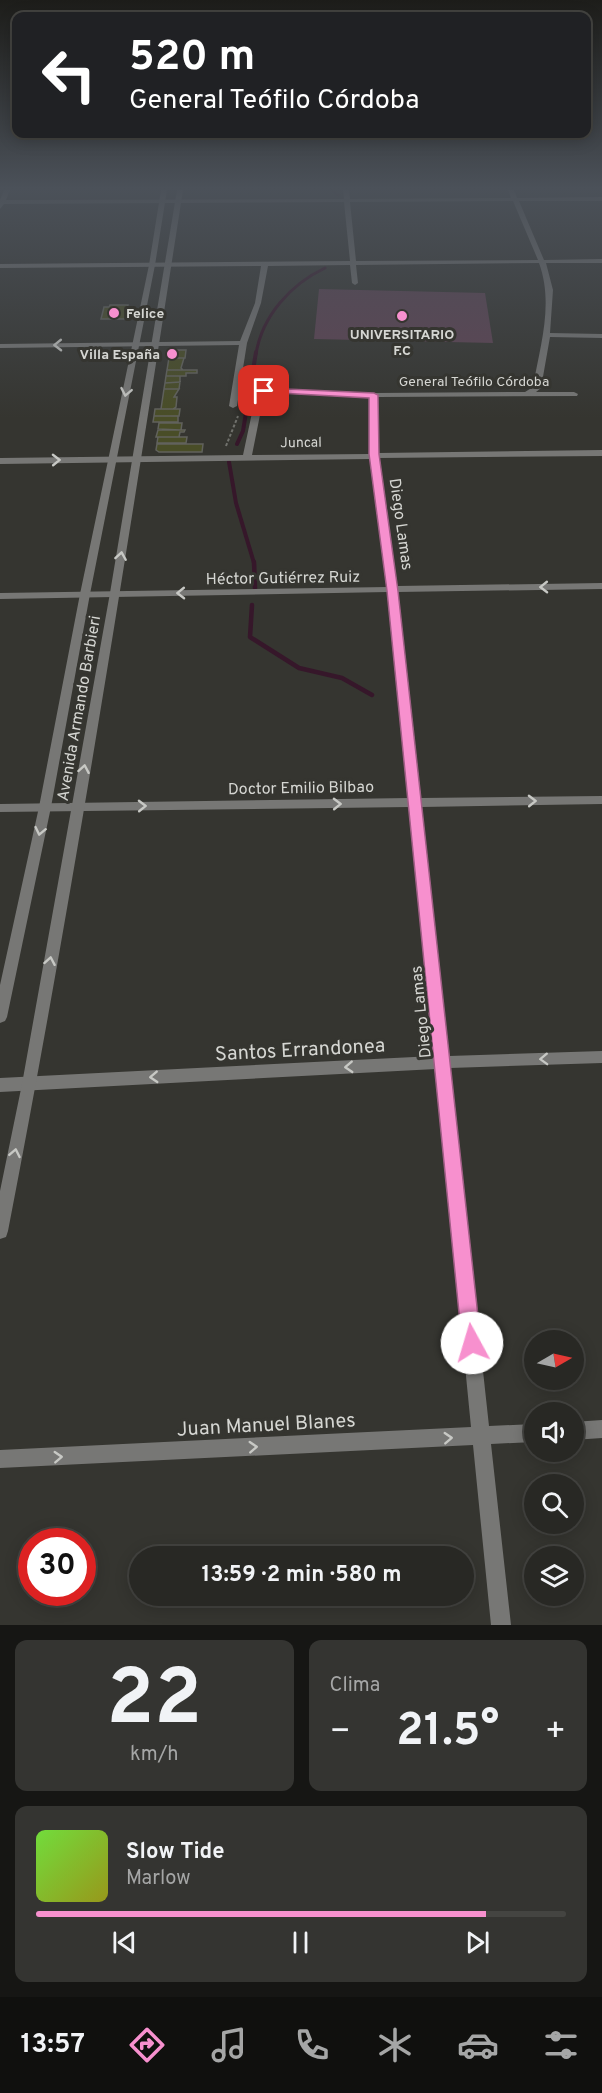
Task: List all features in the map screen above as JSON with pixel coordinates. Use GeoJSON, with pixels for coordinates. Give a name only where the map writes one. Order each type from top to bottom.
{"type":"FeatureCollection","features":[{"type":"Feature","properties":{"kind":"street"},"geometry":{"type":"LineString","coordinates":[[0,266],[25,266]]}},
{"type":"Feature","properties":{"kind":"street","name":"Avenida Armando Barbieri"},"geometry":{"type":"LineString","coordinates":[[0,1017],[45,807],[85,594],[152,266]]}},
{"type":"Feature","properties":{"kind":"street","name":"Avenida Armando Barbieri"},"geometry":{"type":"LineString","coordinates":[[0,1230],[29,1084],[78,806],[168,266]]}},
{"type":"Feature","properties":{"kind":"street"},"geometry":{"type":"LineString","coordinates":[[233,406],[243,343],[258,303],[265,266]]}},
{"type":"Feature","properties":{"kind":"street"},"geometry":{"type":"LineString","coordinates":[[353,266],[355,283]]}},
{"type":"Feature","properties":{"kind":"street"},"geometry":{"type":"LineString","coordinates":[[526,394],[537,388],[546,335],[550,290],[542,266]]}},
{"type":"Feature","properties":{"kind":"street"},"geometry":{"type":"LineString","coordinates":[[546,335],[602,336]]}},
{"type":"Feature","properties":{"kind":"street"},"geometry":{"type":"LineString","coordinates":[[0,346],[243,343]]}},
{"type":"Feature","properties":{"kind":"street","name":"General Teófilo Córdoba"},"geometry":{"type":"LineString","coordinates":[[247,457],[260,394],[264,391],[374,395],[574,394]]}},
{"type":"Feature","properties":{"kind":"street","name":"Diego Lamas"},"geometry":{"type":"LineString","coordinates":[[374,395],[374,454],[393,591],[501,1625]]}},
{"type":"Feature","properties":{"kind":"street","name":"Juncal"},"geometry":{"type":"LineString","coordinates":[[0,461],[374,454],[602,453]]}},
{"type":"Feature","properties":{"kind":"street","name":"Héctor Gutiérrez Ruiz"},"geometry":{"type":"LineString","coordinates":[[0,596],[602,586]]}},
{"type":"Feature","properties":{"kind":"street","name":"Doctor Emilio Bilbao"},"geometry":{"type":"LineString","coordinates":[[0,808],[602,800]]}},
{"type":"Feature","properties":{"kind":"street","name":"Santos Errandonea"},"geometry":{"type":"LineString","coordinates":[[0,1085],[443,1062],[602,1057]]}},
{"type":"Feature","properties":{"kind":"street"},"geometry":{"type":"LineString","coordinates":[[584,1430],[602,1429]]}},
{"type":"Feature","properties":{"kind":"street","name":"Juan Manuel Blanes"},"geometry":{"type":"LineString","coordinates":[[0,1459],[524,1434]]}},
{"type":"Feature","properties":{"kind":"path"},"geometry":{"type":"LineString","coordinates":[[216,458],[225,447],[242,409],[233,406]]}},
{"type":"Feature","properties":{"kind":"shaded area","name":"UNIVERSITARIO F.C"},"geometry":{"type":"Polygon","coordinates":[[[319,289],[485,293],[493,343],[314,339],[319,289]]]}},
{"type":"Feature","properties":{"kind":"building","name":"Felice"},"geometry":{"type":"Polygon","coordinates":[[[128,305],[125,319],[101,319],[104,307],[128,305]]]}},
{"type":"Feature","properties":{"kind":"building"},"geometry":{"type":"Polygon","coordinates":[[[170,350],[186,350],[185,358],[169,358],[170,350]]]}},
{"type":"Feature","properties":{"kind":"building"},"geometry":{"type":"Polygon","coordinates":[[[169,358],[184,358],[181,368],[183,370],[167,370],[169,358]]]}},
{"type":"Feature","properties":{"kind":"building"},"geometry":{"type":"Polygon","coordinates":[[[167,370],[197,370],[197,373],[186,373],[186,376],[166,376],[167,370]]]}},
{"type":"Feature","properties":{"kind":"building"},"geometry":{"type":"Polygon","coordinates":[[[166,376],[180,376],[180,382],[165,383],[166,376]]]}},
{"type":"Feature","properties":{"kind":"building"},"geometry":{"type":"Polygon","coordinates":[[[180,382],[179,389],[164,389],[165,383],[180,382]]]}},
{"type":"Feature","properties":{"kind":"building"},"geometry":{"type":"Polygon","coordinates":[[[164,389],[179,389],[174,397],[177,397],[176,407],[173,409],[161,409],[164,389]]]}},
{"type":"Feature","properties":{"kind":"building"},"geometry":{"type":"Polygon","coordinates":[[[155,409],[180,409],[179,416],[154,416],[155,409]]]}},
{"type":"Feature","properties":{"kind":"building"},"geometry":{"type":"Polygon","coordinates":[[[154,416],[178,416],[178,422],[153,422],[154,416]]]}},
{"type":"Feature","properties":{"kind":"building"},"geometry":{"type":"Polygon","coordinates":[[[159,423],[182,423],[181,430],[158,429],[159,423]]]}},
{"type":"Feature","properties":{"kind":"building"},"geometry":{"type":"Polygon","coordinates":[[[158,430],[185,430],[180,432],[179,437],[156,437],[158,430]]]}},
{"type":"Feature","properties":{"kind":"building"},"geometry":{"type":"Polygon","coordinates":[[[158,437],[187,437],[186,443],[157,443],[158,437]]]}},
{"type":"Feature","properties":{"kind":"building"},"geometry":{"type":"Polygon","coordinates":[[[157,444],[203,444],[202,452],[159,452],[156,450],[157,444]]]}},
{"type":"Feature","properties":{"kind":"waterway"},"geometry":{"type":"LineString","coordinates":[[256,354],[265,327],[280,303],[301,283],[325,268]]}},
{"type":"Feature","properties":{"kind":"waterway"},"geometry":{"type":"LineString","coordinates":[[237,444],[243,431],[256,352]]}},
{"type":"Feature","properties":{"kind":"waterway"},"geometry":{"type":"LineString","coordinates":[[229,462],[236,503],[254,563]]}},
{"type":"Feature","properties":{"kind":"waterway"},"geometry":{"type":"LineString","coordinates":[[254,562],[255,588]]}},
{"type":"Feature","properties":{"kind":"waterway"},"geometry":{"type":"LineString","coordinates":[[252,605],[250,637],[299,668],[342,678],[372,695]]}},
{"type":"Feature","properties":{"kind":"place","name":"Felice"},"geometry":{"type":"Point","coordinates":[114,313]}},
{"type":"Feature","properties":{"kind":"place","name":"UNIVERSITARIO F.C"},"geometry":{"type":"Point","coordinates":[402,316]}},
{"type":"Feature","properties":{"kind":"place","name":"Villa España"},"geometry":{"type":"Point","coordinates":[172,354]}},
{"type":"Feature","properties":{"kind":"route"},"geometry":{"type":"LineString","coordinates":[[264,391],[374,395],[374,454],[393,591],[472,1343]]}}]}
